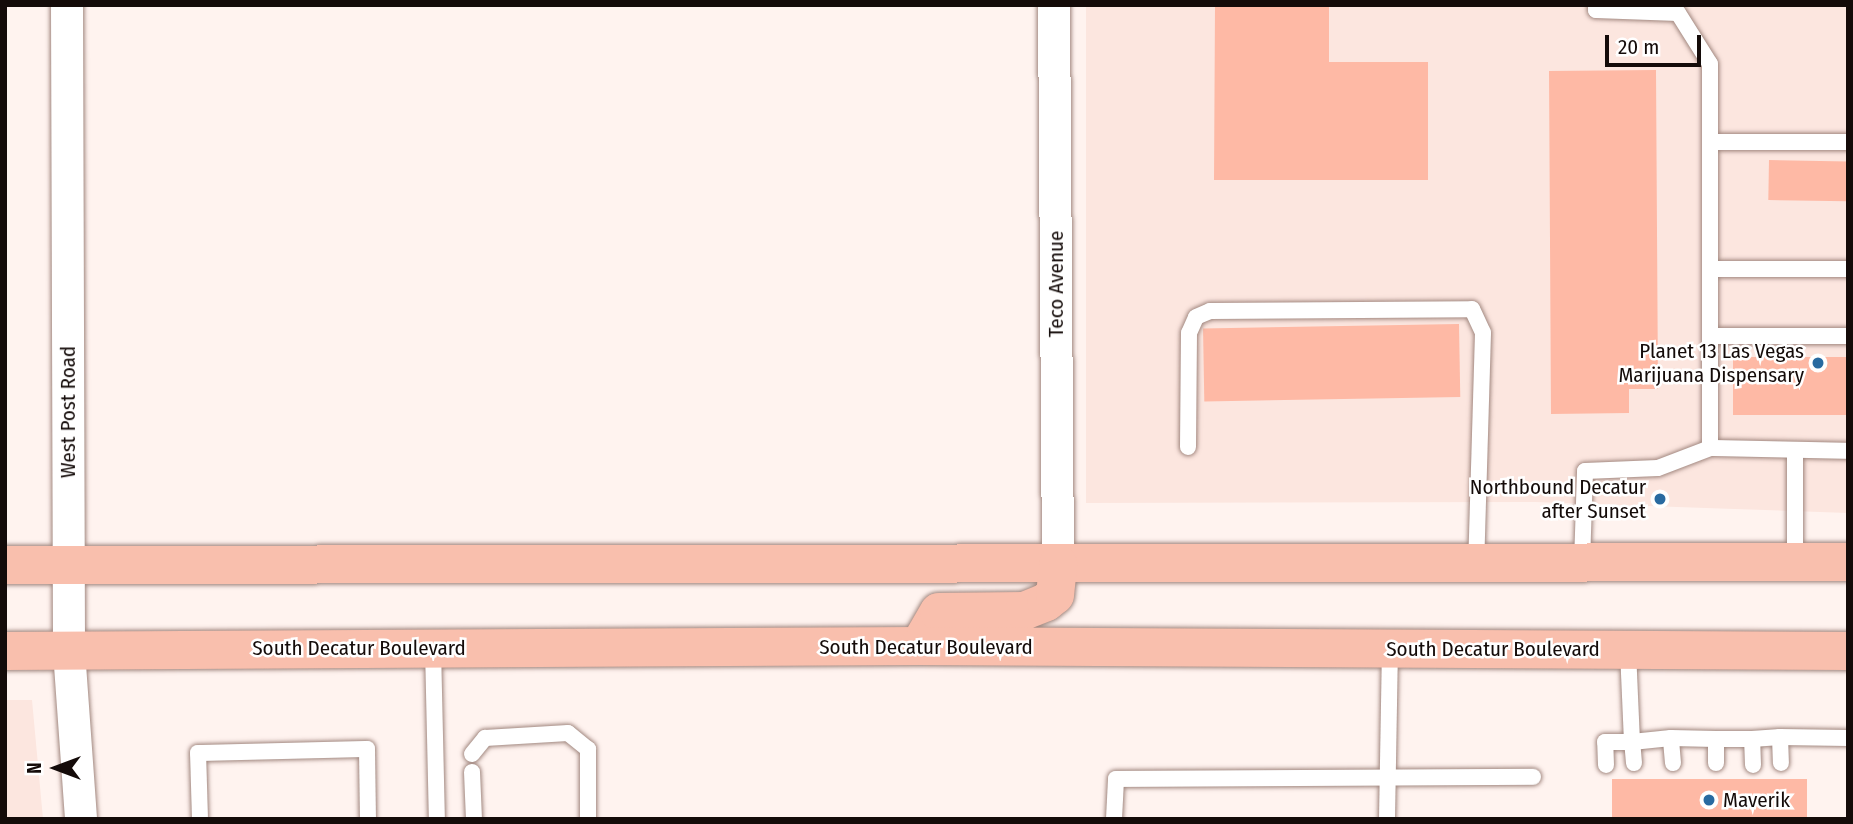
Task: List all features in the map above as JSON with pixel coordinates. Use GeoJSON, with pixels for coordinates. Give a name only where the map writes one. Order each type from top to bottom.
{"type":"FeatureCollection","features":[{"type":"Feature","properties":{"kind":"main road"},"geometry":{"type":"LineString","coordinates":[[5,565],[1848,562]]}},
{"type":"Feature","properties":{"kind":"main road"},"geometry":{"type":"LineString","coordinates":[[919,646],[939,612],[1024,611],[1046,602],[1055,595],[1058,564]]}},
{"type":"Feature","properties":{"kind":"main road","name":"South Decatur Boulevard"},"geometry":{"type":"LineString","coordinates":[[5,651],[919,646],[1848,651]]}},
{"type":"Feature","properties":{"kind":"street","name":"West Post Road"},"geometry":{"type":"LineString","coordinates":[[67,5],[69,651],[81,819]]}},
{"type":"Feature","properties":{"kind":"street","name":"Teco Avenue"},"geometry":{"type":"LineString","coordinates":[[1054,5],[1058,564]]}},
{"type":"Feature","properties":{"kind":"lane"},"geometry":{"type":"LineString","coordinates":[[1597,5],[1596,10],[1678,13],[1710,64],[1710,448]]}},
{"type":"Feature","properties":{"kind":"lane"},"geometry":{"type":"LineString","coordinates":[[1710,142],[1848,142]]}},
{"type":"Feature","properties":{"kind":"lane"},"geometry":{"type":"LineString","coordinates":[[1711,269],[1848,269]]}},
{"type":"Feature","properties":{"kind":"lane"},"geometry":{"type":"LineString","coordinates":[[1188,447],[1189,333],[1196,317],[1210,311],[1472,309],[1483,333],[1476,563]]}},
{"type":"Feature","properties":{"kind":"lane"},"geometry":{"type":"LineString","coordinates":[[1711,336],[1848,336]]}},
{"type":"Feature","properties":{"kind":"lane"},"geometry":{"type":"LineString","coordinates":[[1582,563],[1585,471],[1658,468],[1710,448],[1848,451]]}},
{"type":"Feature","properties":{"kind":"lane"},"geometry":{"type":"LineString","coordinates":[[1795,450],[1795,562]]}},
{"type":"Feature","properties":{"kind":"lane"},"geometry":{"type":"LineString","coordinates":[[433,648],[437,819]]}},
{"type":"Feature","properties":{"kind":"lane"},"geometry":{"type":"LineString","coordinates":[[1387,819],[1390,649]]}},
{"type":"Feature","properties":{"kind":"lane"},"geometry":{"type":"LineString","coordinates":[[1628,649],[1634,763]]}},
{"type":"Feature","properties":{"kind":"lane"},"geometry":{"type":"LineString","coordinates":[[472,754],[485,738],[568,733],[587,750],[588,819]]}},
{"type":"Feature","properties":{"kind":"lane"},"geometry":{"type":"LineString","coordinates":[[1780,737],[1781,763]]}},
{"type":"Feature","properties":{"kind":"lane"},"geometry":{"type":"LineString","coordinates":[[1671,738],[1673,763]]}},
{"type":"Feature","properties":{"kind":"lane"},"geometry":{"type":"LineString","coordinates":[[1606,765],[1605,743],[1671,738],[1848,738]]}},
{"type":"Feature","properties":{"kind":"lane"},"geometry":{"type":"LineString","coordinates":[[1752,738],[1753,765]]}},
{"type":"Feature","properties":{"kind":"lane"},"geometry":{"type":"LineString","coordinates":[[1716,739],[1716,763]]}},
{"type":"Feature","properties":{"kind":"lane"},"geometry":{"type":"LineString","coordinates":[[200,819],[198,753],[257,759],[310,758],[367,749],[368,819]]}},
{"type":"Feature","properties":{"kind":"lane"},"geometry":{"type":"LineString","coordinates":[[472,772],[474,819]]}},
{"type":"Feature","properties":{"kind":"lane"},"geometry":{"type":"LineString","coordinates":[[1114,819],[1116,779],[1533,777]]}},
{"type":"Feature","properties":{"kind":"shaded area"},"geometry":{"type":"Polygon","coordinates":[[[1086,5],[1848,5],[1848,513],[1535,502],[1086,503],[1086,5]]]}},
{"type":"Feature","properties":{"kind":"shaded area"},"geometry":{"type":"Polygon","coordinates":[[[5,700],[32,700],[43,819],[5,819],[5,700]]]}},
{"type":"Feature","properties":{"kind":"building"},"geometry":{"type":"Polygon","coordinates":[[[1215,5],[1329,5],[1329,62],[1428,62],[1428,180],[1214,180],[1215,5]]]}},
{"type":"Feature","properties":{"kind":"building"},"geometry":{"type":"Polygon","coordinates":[[[1656,70],[1658,389],[1629,389],[1629,413],[1551,414],[1549,71],[1656,70]]]}},
{"type":"Feature","properties":{"kind":"building"},"geometry":{"type":"Polygon","coordinates":[[[1769,160],[1848,161],[1847,201],[1768,200],[1769,160]]]}},
{"type":"Feature","properties":{"kind":"building"},"geometry":{"type":"Polygon","coordinates":[[[1459,324],[1460,397],[1204,401],[1203,328],[1459,324]]]}},
{"type":"Feature","properties":{"kind":"building"},"geometry":{"type":"Polygon","coordinates":[[[1733,357],[1848,357],[1848,415],[1733,415],[1733,357]]]}},
{"type":"Feature","properties":{"kind":"building","name":"Maverik"},"geometry":{"type":"Polygon","coordinates":[[[1612,779],[1807,779],[1807,819],[1612,819],[1612,779]]]}},
{"type":"Feature","properties":{"kind":"place","name":"Planet 13 Las Vegas Marijuana Dispensary"},"geometry":{"type":"Point","coordinates":[1818,363]}},
{"type":"Feature","properties":{"kind":"place","name":"Northbound Decatur after Sunset"},"geometry":{"type":"Point","coordinates":[1660,499]}},
{"type":"Feature","properties":{"kind":"place","name":"Maverik"},"geometry":{"type":"Point","coordinates":[1709,800]}}]}
